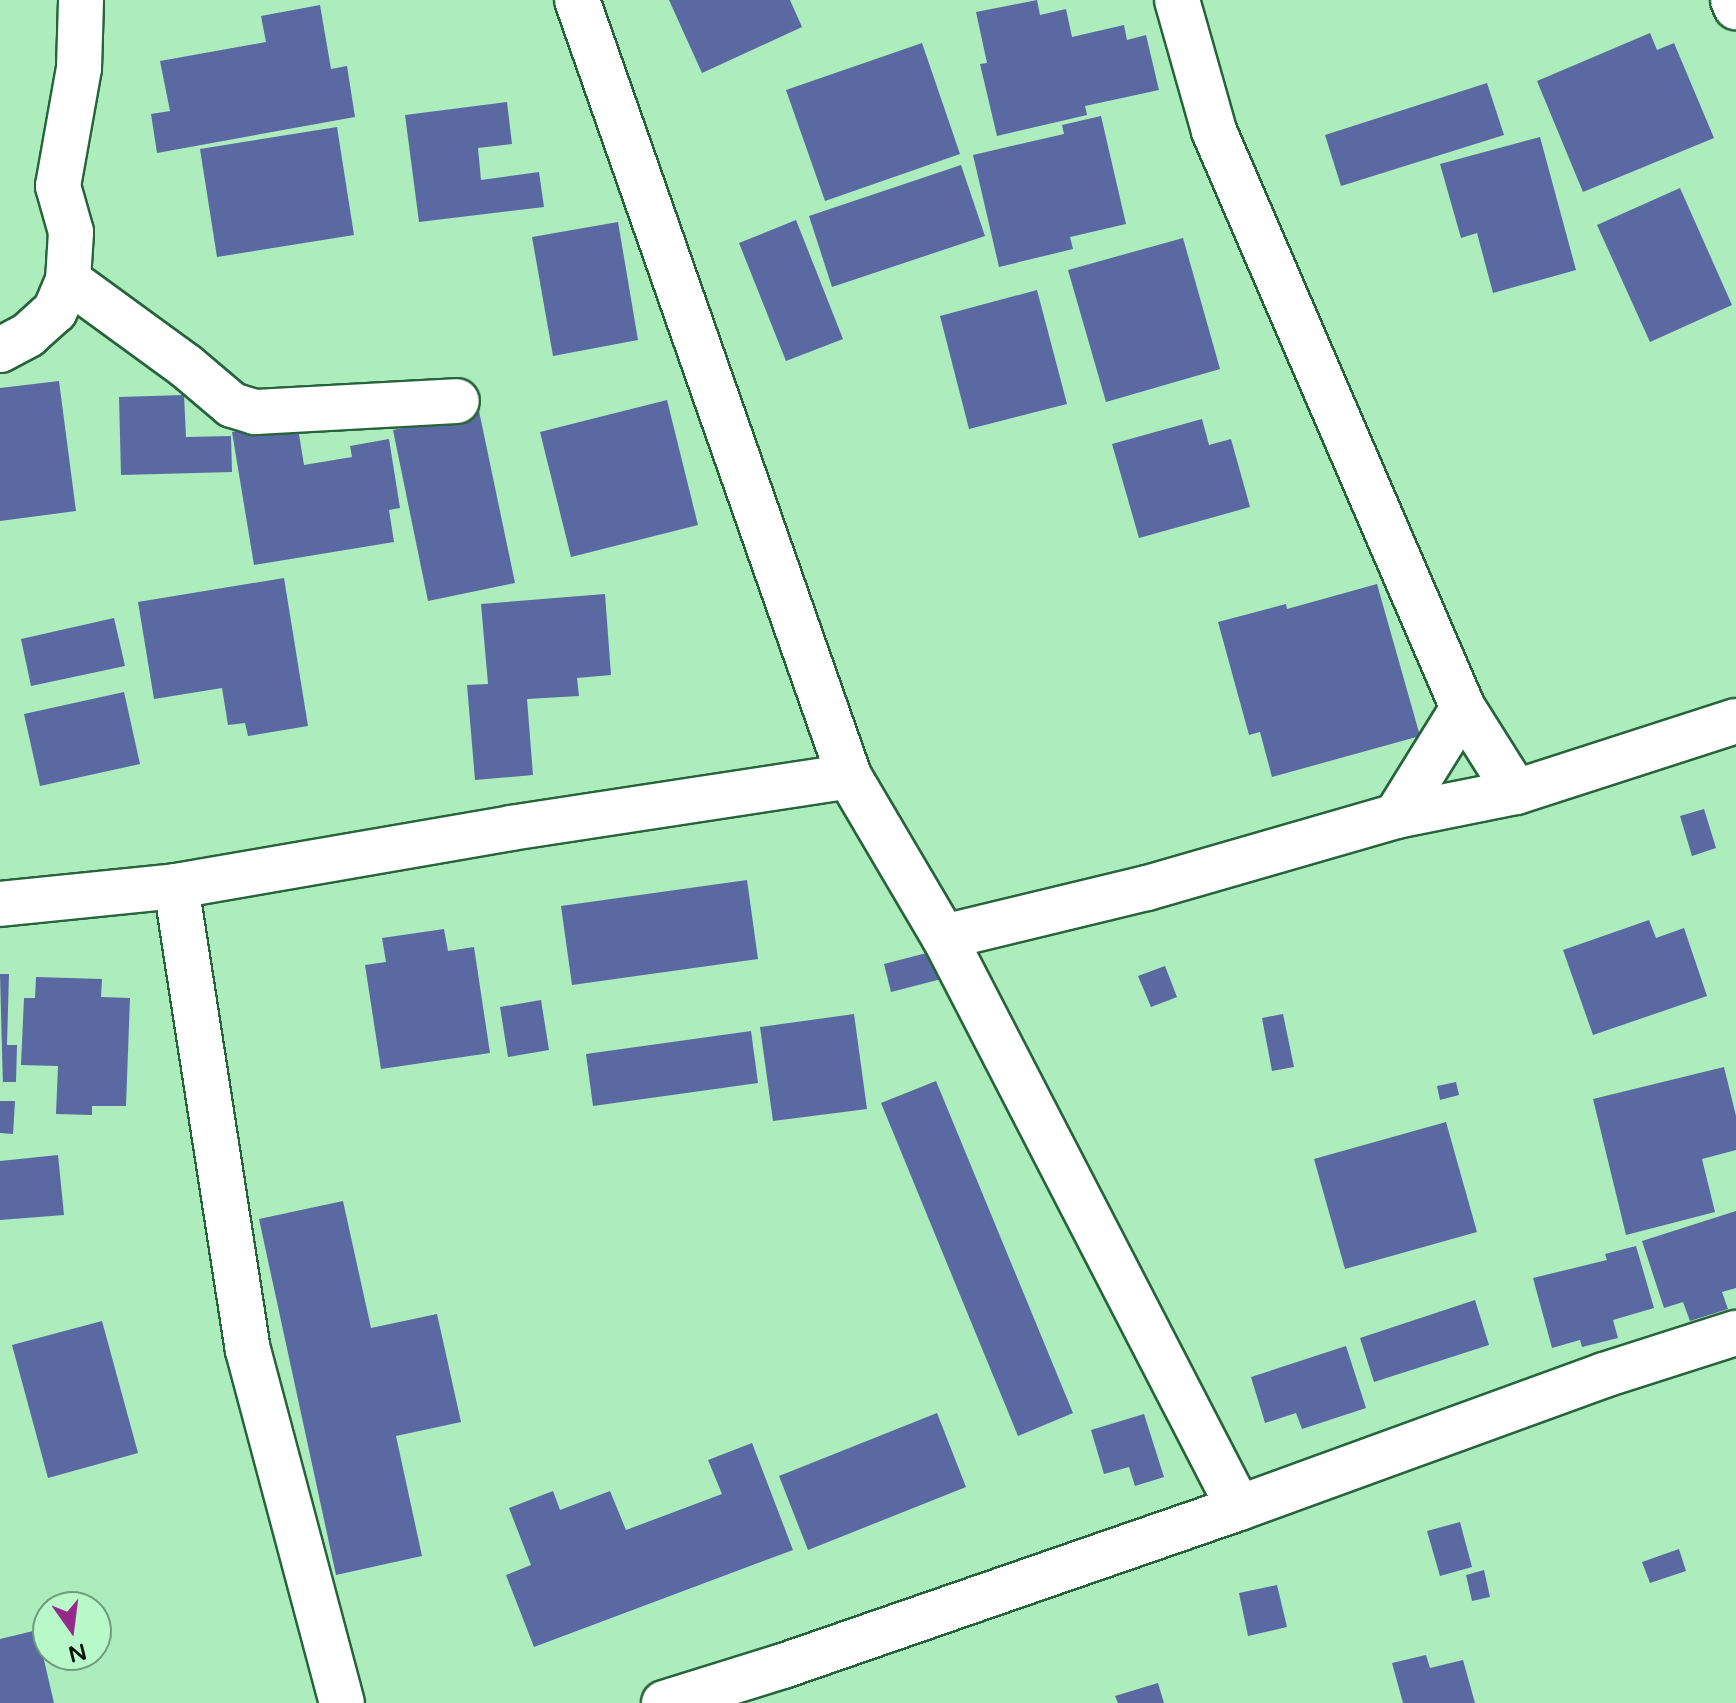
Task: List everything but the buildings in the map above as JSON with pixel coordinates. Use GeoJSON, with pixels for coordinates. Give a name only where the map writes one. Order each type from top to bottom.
{"type":"FeatureCollection","features":[{"type":"Feature","properties":{"kind":"street"},"geometry":{"type":"LineString","coordinates":[[0,350],[28,335],[55,311],[68,280],[71,232],[58,186],[79,68],[81,0]]}},
{"type":"Feature","properties":{"kind":"street"},"geometry":{"type":"LineString","coordinates":[[577,0],[849,776],[944,937],[1239,1508]]}},
{"type":"Feature","properties":{"kind":"street"},"geometry":{"type":"LineString","coordinates":[[1177,0],[1214,131],[1463,708],[1516,792]]}},
{"type":"Feature","properties":{"kind":"street"},"geometry":{"type":"LineString","coordinates":[[1733,0],[1736,7]]}},
{"type":"Feature","properties":{"kind":"street"},"geometry":{"type":"LineString","coordinates":[[68,280],[186,366],[232,405],[255,412],[457,401]]}},
{"type":"Feature","properties":{"kind":"street"},"geometry":{"type":"LineString","coordinates":[[1396,816],[1463,708]]}},
{"type":"Feature","properties":{"kind":"street"},"geometry":{"type":"LineString","coordinates":[[944,937],[1147,888],[1396,816],[1516,792],[1736,721]]}},
{"type":"Feature","properties":{"kind":"street"},"geometry":{"type":"LineString","coordinates":[[0,904],[176,886],[511,828],[849,776]]}},
{"type":"Feature","properties":{"kind":"street"},"geometry":{"type":"LineString","coordinates":[[176,886],[248,1350],[342,1703]]}},
{"type":"Feature","properties":{"kind":"street"},"geometry":{"type":"LineString","coordinates":[[664,1703],[798,1661],[1239,1508],[1604,1375],[1736,1333]]}}]}
